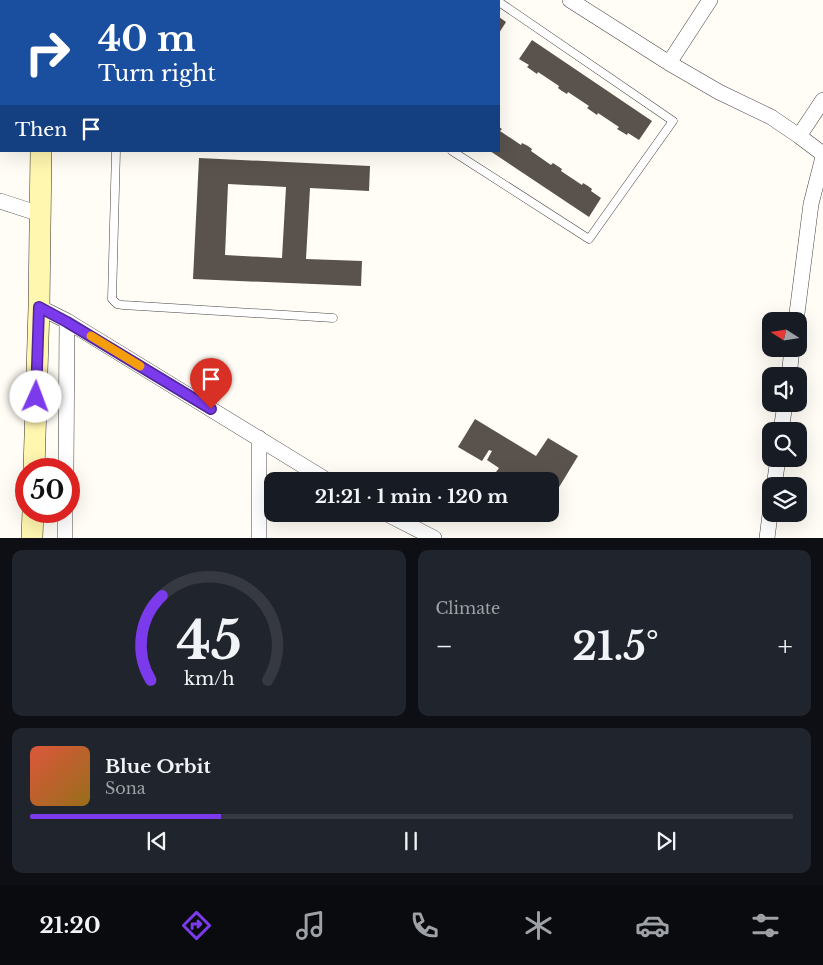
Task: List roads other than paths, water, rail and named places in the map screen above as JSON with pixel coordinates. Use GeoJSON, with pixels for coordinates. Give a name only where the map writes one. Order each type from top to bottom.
{"type":"FeatureCollection","features":[{"type":"Feature","properties":{"kind":"main road"},"geometry":{"type":"LineString","coordinates":[[34,458],[41,152]]}},
{"type":"Feature","properties":{"kind":"main road"},"geometry":{"type":"LineString","coordinates":[[32,523],[32,538]]}},
{"type":"Feature","properties":{"kind":"street"},"geometry":{"type":"LineString","coordinates":[[570,0],[669,63],[719,92],[770,117],[823,155],[811,204],[797,312]]}},
{"type":"Feature","properties":{"kind":"street"},"geometry":{"type":"LineString","coordinates":[[669,63],[710,0]]}},
{"type":"Feature","properties":{"kind":"street"},"geometry":{"type":"LineString","coordinates":[[799,136],[823,100]]}},
{"type":"Feature","properties":{"kind":"street"},"geometry":{"type":"LineString","coordinates":[[0,201],[40,214]]}},
{"type":"Feature","properties":{"kind":"street"},"geometry":{"type":"LineString","coordinates":[[39,307],[67,322],[314,472]]}},
{"type":"Feature","properties":{"kind":"street"},"geometry":{"type":"LineString","coordinates":[[66,458],[67,322]]}},
{"type":"Feature","properties":{"kind":"street"},"geometry":{"type":"LineString","coordinates":[[259,438],[259,538]]}},
{"type":"Feature","properties":{"kind":"street"},"geometry":{"type":"LineString","coordinates":[[403,522],[434,538]]}},
{"type":"Feature","properties":{"kind":"street"},"geometry":{"type":"LineString","coordinates":[[767,538],[769,522]]}},
{"type":"Feature","properties":{"kind":"street"},"geometry":{"type":"LineString","coordinates":[[65,523],[65,538]]}},
{"type":"Feature","properties":{"kind":"lane"},"geometry":{"type":"LineString","coordinates":[[454,152],[589,239],[673,121],[500,3]]}},
{"type":"Feature","properties":{"kind":"lane"},"geometry":{"type":"LineString","coordinates":[[116,152],[113,302],[123,306],[333,318]]}}]}
